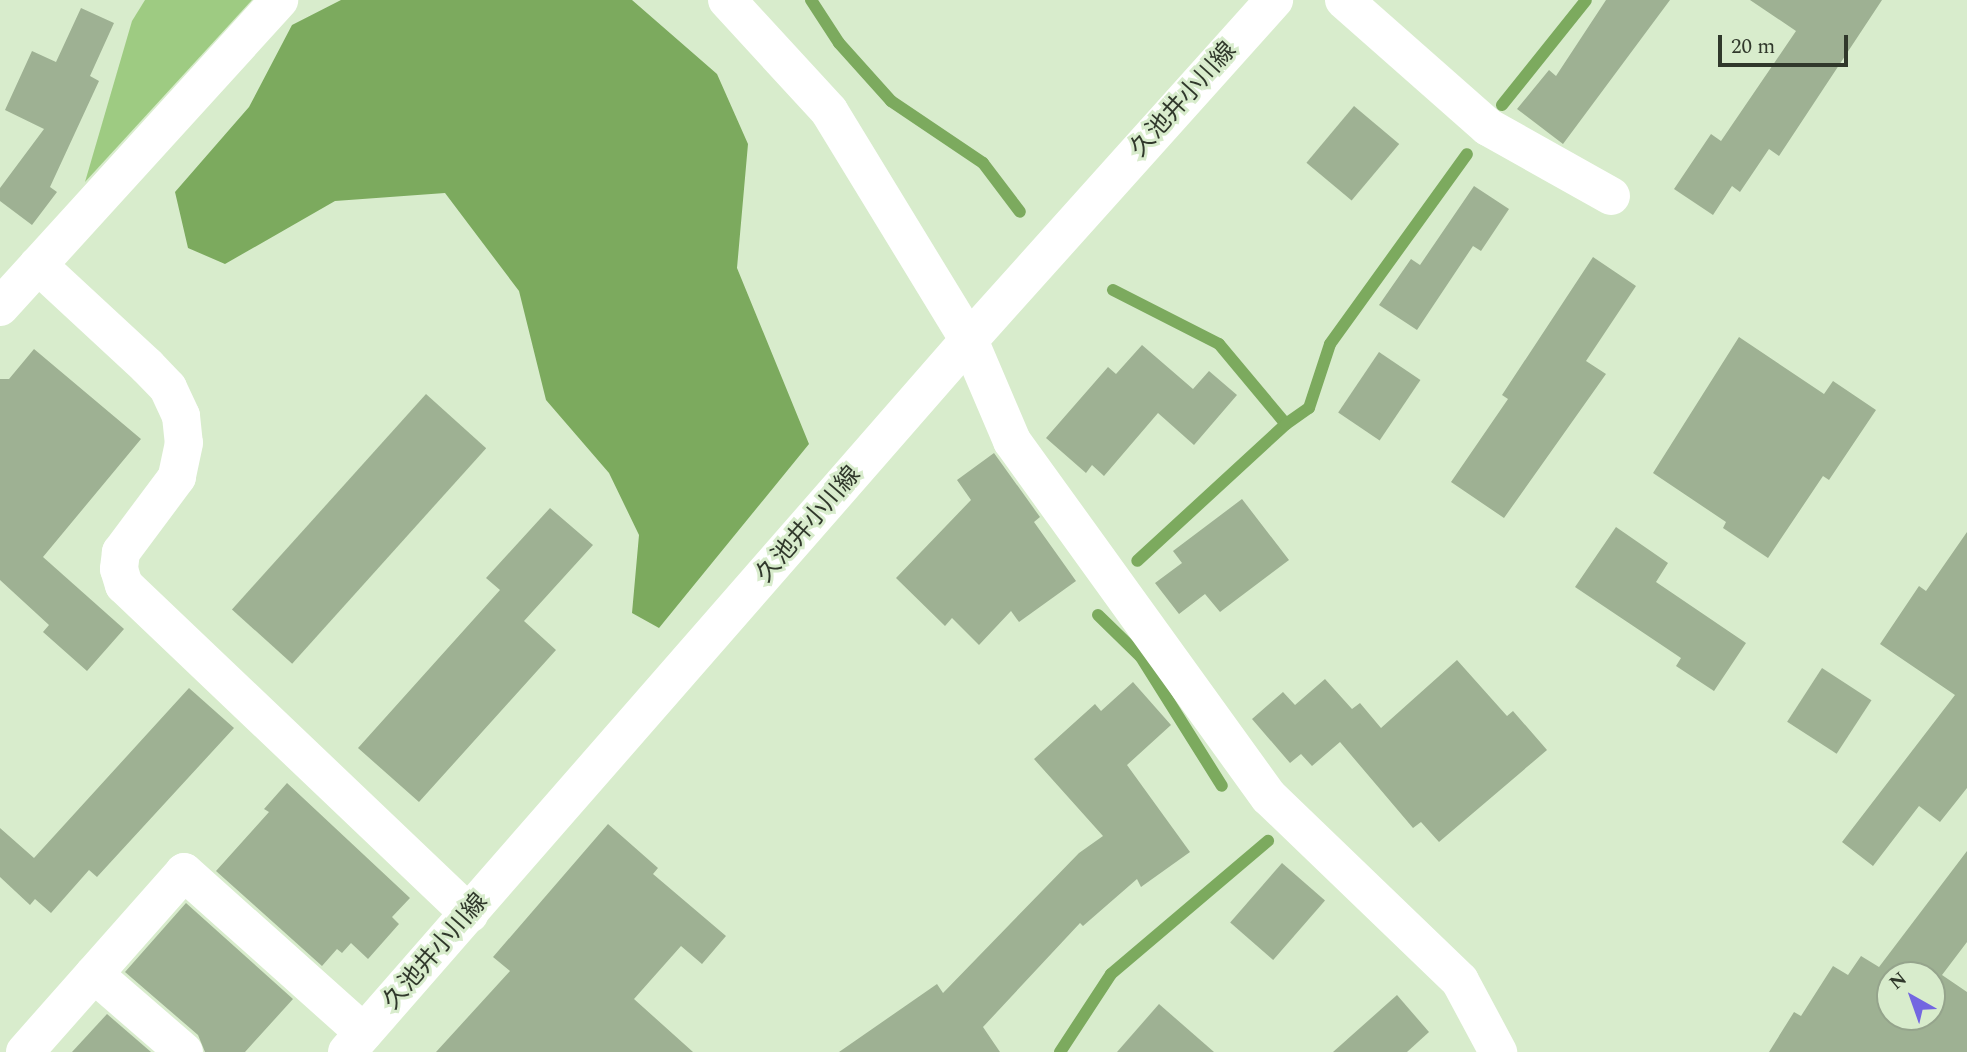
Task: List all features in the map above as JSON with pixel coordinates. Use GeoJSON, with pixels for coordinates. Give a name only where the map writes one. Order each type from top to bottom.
{"type":"FeatureCollection","features":[{"type":"Feature","properties":{"kind":"street"},"geometry":{"type":"LineString","coordinates":[[0,307],[279,0]]}},
{"type":"Feature","properties":{"kind":"street"},"geometry":{"type":"LineString","coordinates":[[727,0],[829,111],[969,340],[1012,440],[1269,797],[1461,981],[1499,1052]]}},
{"type":"Feature","properties":{"kind":"street","name":"久池井小川線"},"geometry":{"type":"LineString","coordinates":[[356,1042],[969,340],[1274,0]]}},
{"type":"Feature","properties":{"kind":"street"},"geometry":{"type":"LineString","coordinates":[[1344,0],[1488,127],[1611,196]]}},
{"type":"Feature","properties":{"kind":"street"},"geometry":{"type":"LineString","coordinates":[[38,265],[168,388],[181,415],[184,443],[177,477],[121,552],[119,569],[124,585],[469,914]]}},
{"type":"Feature","properties":{"kind":"street"},"geometry":{"type":"LineString","coordinates":[[25,1052],[184,872],[356,1042]]}},
{"type":"Feature","properties":{"kind":"street"},"geometry":{"type":"LineString","coordinates":[[94,974],[184,1052]]}},
{"type":"Feature","properties":{"kind":"street"},"geometry":{"type":"LineString","coordinates":[[0,1048],[5,1052]]}},
{"type":"Feature","properties":{"kind":"shaded area"},"geometry":{"type":"Polygon","coordinates":[[[145,0],[252,0],[85,182],[132,21],[145,0]]]}},
{"type":"Feature","properties":{"kind":"shaded area"},"geometry":{"type":"Polygon","coordinates":[[[341,0],[632,0],[717,74],[748,144],[737,268],[809,444],[659,628],[632,613],[639,535],[609,473],[546,400],[519,291],[445,193],[335,201],[225,264],[188,248],[175,192],[249,107],[292,25],[341,0]]]}},
{"type":"Feature","properties":{"kind":"building"},"geometry":{"type":"Polygon","coordinates":[[[1606,0],[1670,0],[1563,144],[1517,109],[1549,70],[1556,76],[1606,0]]]}},
{"type":"Feature","properties":{"kind":"building"},"geometry":{"type":"Polygon","coordinates":[[[1750,0],[1882,0],[1779,156],[1769,149],[1740,192],[1732,186],[1713,215],[1674,189],[1711,134],[1721,141],[1796,31],[1750,0]]]}},
{"type":"Feature","properties":{"kind":"building"},"geometry":{"type":"Polygon","coordinates":[[[81,8],[114,23],[90,76],[99,81],[50,187],[57,192],[32,225],[0,201],[0,188],[44,129],[5,110],[32,51],[56,62],[81,8]]]}},
{"type":"Feature","properties":{"kind":"building"},"geometry":{"type":"Polygon","coordinates":[[[1354,106],[1399,144],[1352,201],[1306,163],[1354,106]]]}},
{"type":"Feature","properties":{"kind":"building"},"geometry":{"type":"Polygon","coordinates":[[[1474,186],[1509,209],[1481,251],[1473,246],[1417,330],[1379,305],[1411,259],[1420,265],[1474,186]]]}},
{"type":"Feature","properties":{"kind":"building"},"geometry":{"type":"Polygon","coordinates":[[[1593,257],[1636,286],[1586,361],[1606,374],[1504,518],[1451,482],[1508,399],[1502,395],[1593,257]]]}},
{"type":"Feature","properties":{"kind":"building"},"geometry":{"type":"Polygon","coordinates":[[[1739,337],[1824,394],[1833,381],[1876,410],[1829,480],[1823,476],[1768,558],[1723,528],[1726,522],[1653,473],[1739,337]]]}},
{"type":"Feature","properties":{"kind":"building"},"geometry":{"type":"Polygon","coordinates":[[[1142,345],[1193,389],[1209,371],[1237,395],[1194,445],[1158,413],[1104,476],[1092,465],[1086,473],[1046,438],[1108,367],[1116,374],[1142,345]]]}},
{"type":"Feature","properties":{"kind":"building"},"geometry":{"type":"Polygon","coordinates":[[[34,349],[141,439],[43,557],[124,629],[87,671],[43,632],[49,625],[0,580],[0,379],[9,379],[34,349]]]}},
{"type":"Feature","properties":{"kind":"building"},"geometry":{"type":"Polygon","coordinates":[[[1379,352],[1420,380],[1380,440],[1338,413],[1379,352]]]}},
{"type":"Feature","properties":{"kind":"building"},"geometry":{"type":"Polygon","coordinates":[[[426,394],[486,448],[292,664],[232,610],[426,394]]]}},
{"type":"Feature","properties":{"kind":"building"},"geometry":{"type":"Polygon","coordinates":[[[994,453],[1040,517],[1034,522],[1076,581],[1019,622],[1011,611],[979,645],[952,618],[945,626],[896,578],[971,500],[957,480],[994,453]]]}},
{"type":"Feature","properties":{"kind":"building"},"geometry":{"type":"Polygon","coordinates":[[[1242,499],[1289,560],[1220,612],[1205,594],[1179,614],[1155,583],[1182,563],[1173,551],[1242,499]]]}},
{"type":"Feature","properties":{"kind":"building"},"geometry":{"type":"Polygon","coordinates":[[[550,508],[593,545],[524,621],[556,650],[419,802],[358,748],[500,590],[486,578],[550,508]]]}},
{"type":"Feature","properties":{"kind":"building"},"geometry":{"type":"Polygon","coordinates":[[[1616,527],[1668,563],[1656,582],[1746,643],[1714,691],[1676,666],[1681,658],[1575,587],[1616,527]]]}},
{"type":"Feature","properties":{"kind":"building"},"geometry":{"type":"Polygon","coordinates":[[[1967,532],[1967,788],[1940,822],[1919,806],[1873,866],[1842,842],[1955,695],[1880,644],[1919,586],[1926,591],[1967,532]]]}},
{"type":"Feature","properties":{"kind":"building"},"geometry":{"type":"Polygon","coordinates":[[[1457,660],[1507,716],[1513,711],[1547,750],[1439,842],[1421,822],[1413,828],[1340,742],[1312,766],[1301,754],[1290,763],[1252,719],[1283,692],[1295,705],[1325,679],[1352,709],[1360,703],[1381,728],[1457,660]]]}},
{"type":"Feature","properties":{"kind":"building"},"geometry":{"type":"Polygon","coordinates":[[[1822,668],[1871,700],[1837,754],[1787,722],[1822,668]]]}},
{"type":"Feature","properties":{"kind":"building"},"geometry":{"type":"Polygon","coordinates":[[[1133,682],[1171,725],[1127,765],[1190,852],[1141,887],[1137,879],[1083,926],[1080,923],[983,1027],[1000,1052],[839,1052],[937,984],[943,993],[1079,853],[1103,836],[1034,759],[1095,704],[1101,711],[1133,682]]]}},
{"type":"Feature","properties":{"kind":"building"},"geometry":{"type":"Polygon","coordinates":[[[189,688],[234,728],[97,877],[89,870],[51,913],[35,899],[30,905],[0,877],[0,828],[34,858],[189,688]]]}},
{"type":"Feature","properties":{"kind":"building"},"geometry":{"type":"Polygon","coordinates":[[[287,783],[410,898],[392,917],[399,924],[368,959],[351,943],[342,953],[337,949],[322,966],[216,871],[269,812],[264,809],[287,783]]]}},
{"type":"Feature","properties":{"kind":"building"},"geometry":{"type":"Polygon","coordinates":[[[608,824],[658,868],[653,874],[726,936],[702,964],[681,946],[634,999],[693,1052],[436,1052],[510,971],[493,957],[608,824]]]}},
{"type":"Feature","properties":{"kind":"building"},"geometry":{"type":"Polygon","coordinates":[[[1967,851],[1967,942],[1946,970],[1946,961],[1884,961],[1967,851]]]}},
{"type":"Feature","properties":{"kind":"building"},"geometry":{"type":"Polygon","coordinates":[[[1282,863],[1325,900],[1273,960],[1230,923],[1282,863]]]}},
{"type":"Feature","properties":{"kind":"building"},"geometry":{"type":"Polygon","coordinates":[[[186,903],[293,999],[245,1052],[205,1052],[198,1035],[125,972],[186,903]]]}},
{"type":"Feature","properties":{"kind":"building"},"geometry":{"type":"Polygon","coordinates":[[[1861,956],[1876,965],[1876,1031],[1946,1031],[1946,978],[1967,992],[1967,1052],[1769,1052],[1794,1012],[1801,1016],[1833,966],[1848,975],[1861,956]]]}},
{"type":"Feature","properties":{"kind":"building"},"geometry":{"type":"Polygon","coordinates":[[[1397,995],[1429,1032],[1407,1052],[1333,1052],[1397,995]]]}},
{"type":"Feature","properties":{"kind":"building"},"geometry":{"type":"Polygon","coordinates":[[[1159,1004],[1214,1052],[1117,1052],[1159,1004]]]}},
{"type":"Feature","properties":{"kind":"building"},"geometry":{"type":"Polygon","coordinates":[[[107,1014],[151,1052],[72,1052],[107,1014]]]}},
{"type":"Feature","properties":{"kind":"waterway"},"geometry":{"type":"LineString","coordinates":[[811,0],[839,43],[891,101],[983,163],[1020,212]]}},
{"type":"Feature","properties":{"kind":"waterway"},"geometry":{"type":"LineString","coordinates":[[1502,105],[1586,0]]}},
{"type":"Feature","properties":{"kind":"waterway"},"geometry":{"type":"LineString","coordinates":[[1286,424],[1309,408],[1330,344],[1467,154]]}},
{"type":"Feature","properties":{"kind":"waterway"},"geometry":{"type":"LineString","coordinates":[[1113,290],[1219,344],[1286,424],[1137,561]]}},
{"type":"Feature","properties":{"kind":"waterway"},"geometry":{"type":"LineString","coordinates":[[1098,615],[1141,657],[1222,786]]}},
{"type":"Feature","properties":{"kind":"waterway"},"geometry":{"type":"LineString","coordinates":[[1060,1052],[1111,974],[1268,841]]}}]}
